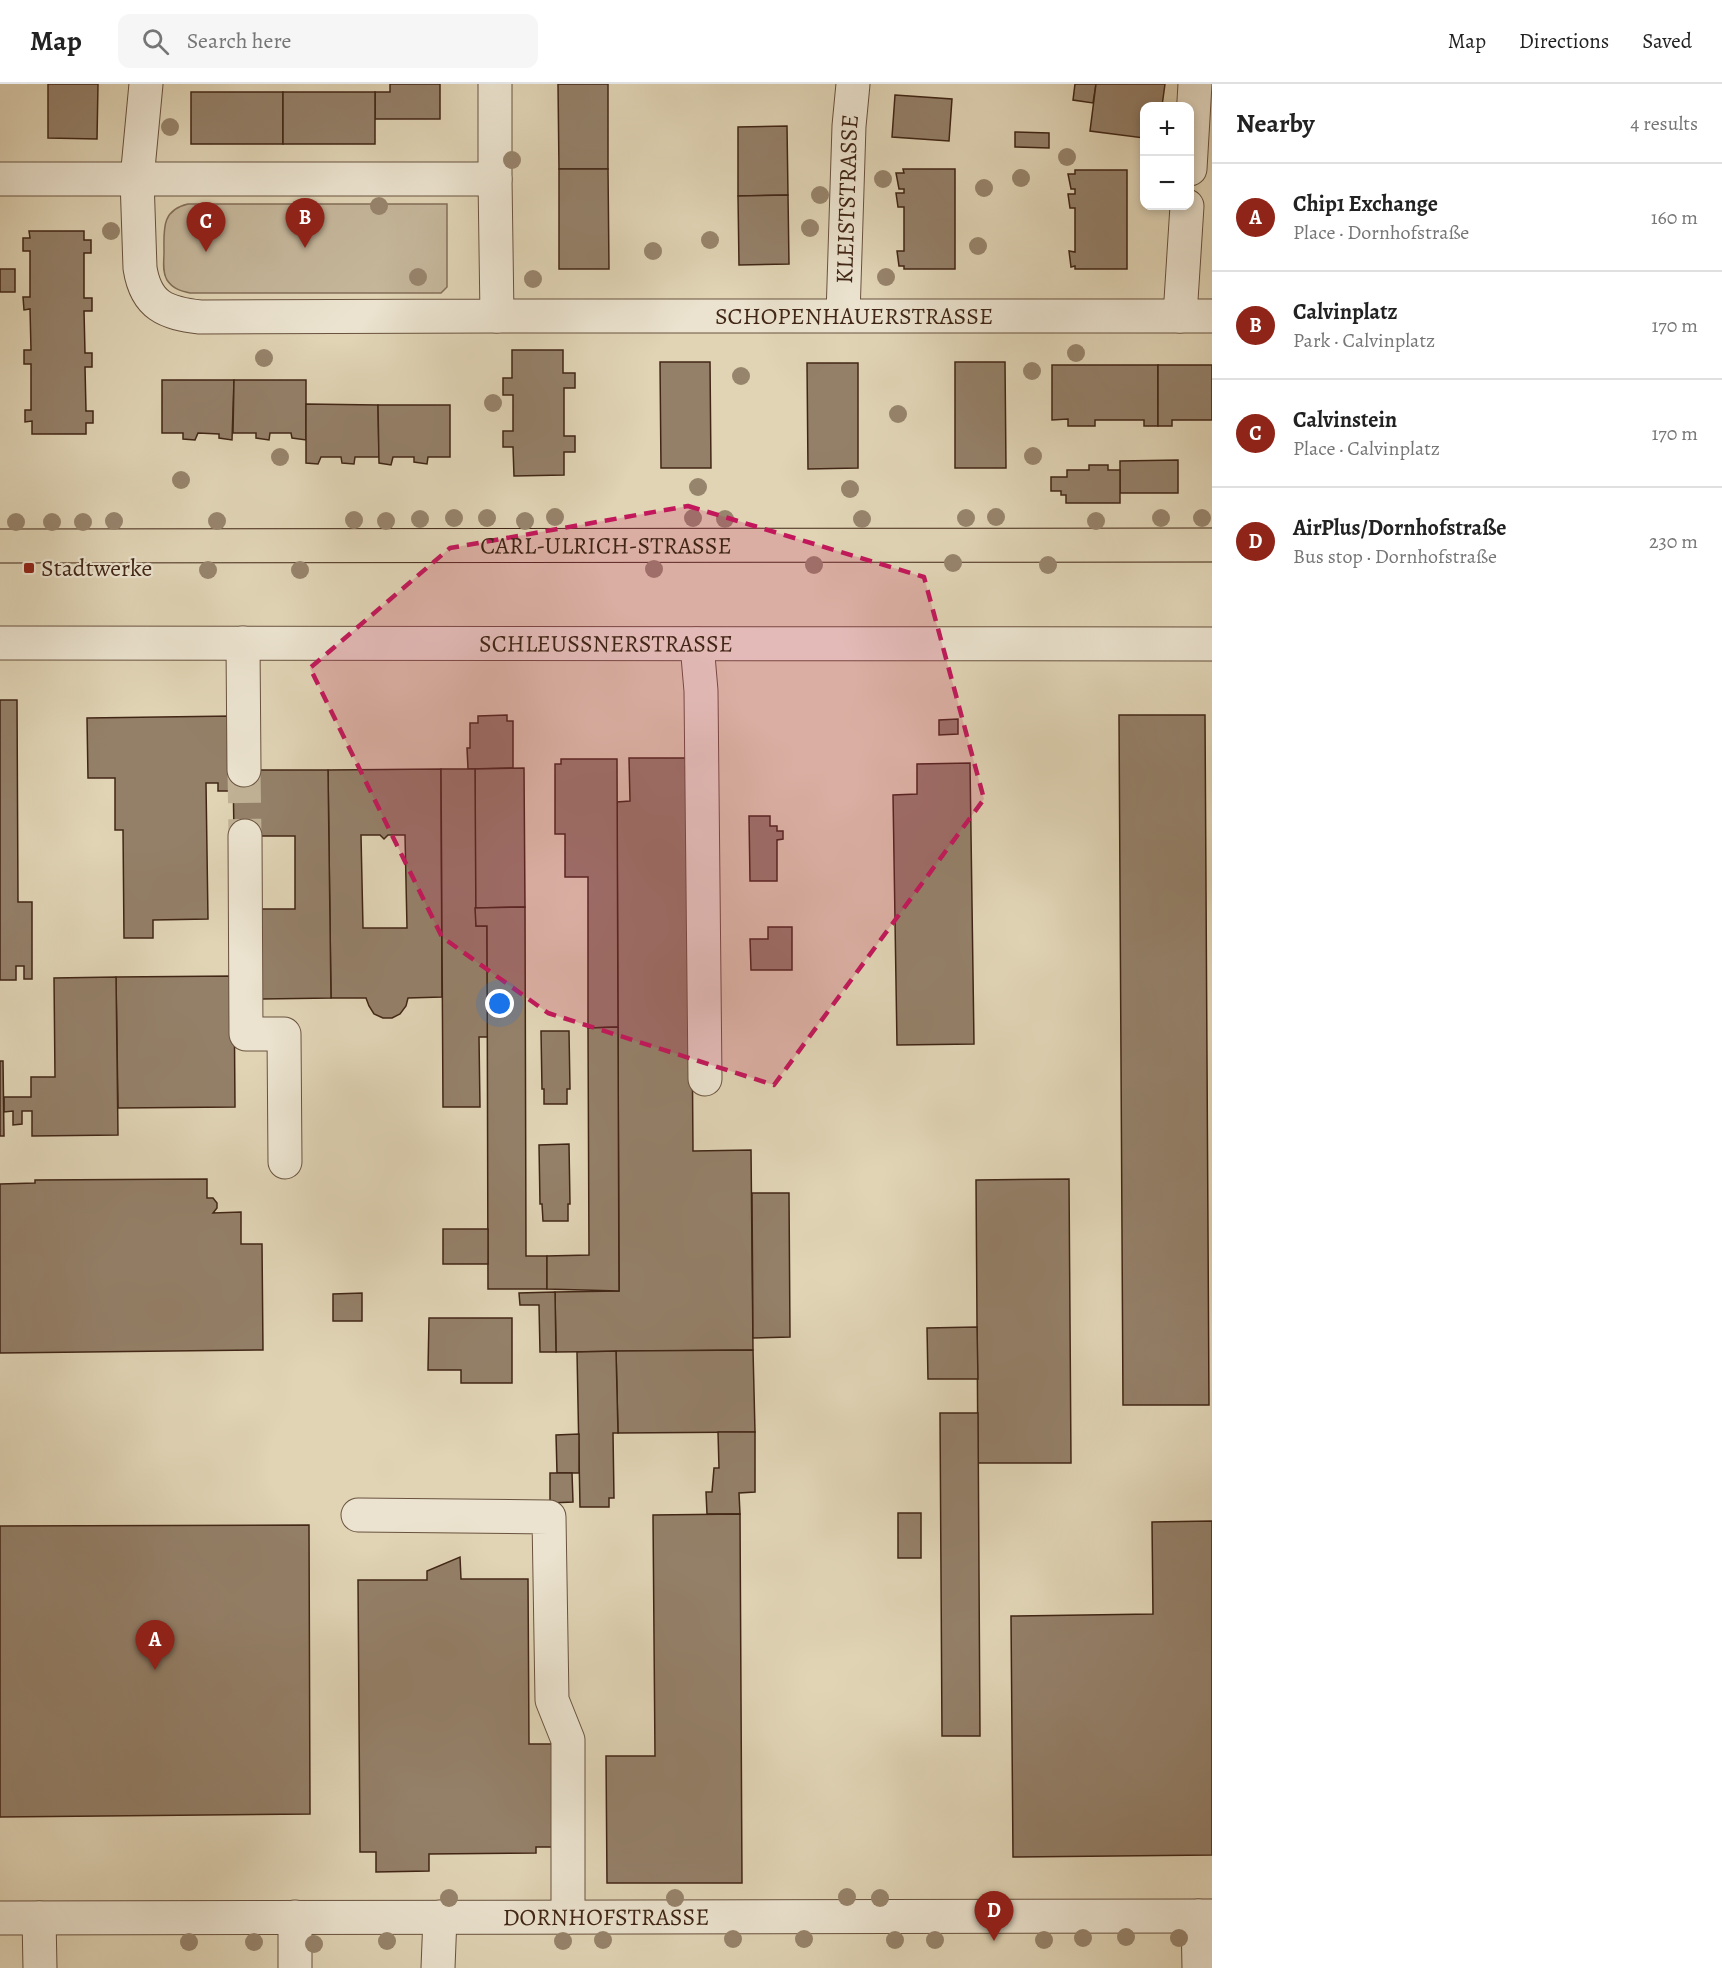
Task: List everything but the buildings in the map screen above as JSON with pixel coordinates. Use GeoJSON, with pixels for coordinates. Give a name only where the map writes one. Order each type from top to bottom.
{"type":"FeatureCollection","features":[{"type":"Feature","properties":{"kind":"main road","name":"CARL-ULRICH-STRASSE"},"geometry":{"type":"LineString","coordinates":[[0,546],[1212,544]]}},
{"type":"Feature","properties":{"kind":"street","name":"SCHOPENHAUERSTRASSE"},"geometry":{"type":"LineString","coordinates":[[146,84],[137,179],[140,268],[142,283],[148,294],[160,306],[175,314],[200,317],[1212,316]]}},
{"type":"Feature","properties":{"kind":"street"},"geometry":{"type":"LineString","coordinates":[[495,84],[497,316]]}},
{"type":"Feature","properties":{"kind":"street","name":"KLEISTSTRASSE"},"geometry":{"type":"LineString","coordinates":[[843,315],[852,84]]}},
{"type":"Feature","properties":{"kind":"street"},"geometry":{"type":"LineString","coordinates":[[1191,156],[1195,84]]}},
{"type":"Feature","properties":{"kind":"street"},"geometry":{"type":"LineString","coordinates":[[0,179],[495,179]]}},
{"type":"Feature","properties":{"kind":"street"},"geometry":{"type":"LineString","coordinates":[[1180,316],[1187,210]]}},
{"type":"Feature","properties":{"kind":"street","name":"SCHLEUSSNERSTRASSE"},"geometry":{"type":"LineString","coordinates":[[0,643],[1212,644]]}},
{"type":"Feature","properties":{"kind":"street"},"geometry":{"type":"LineString","coordinates":[[243,643],[244,770]]}},
{"type":"Feature","properties":{"kind":"street"},"geometry":{"type":"LineString","coordinates":[[697,644],[701,691],[705,1078]]}},
{"type":"Feature","properties":{"kind":"street"},"geometry":{"type":"LineString","coordinates":[[244,836],[246,1034],[284,1034],[285,1161]]}},
{"type":"Feature","properties":{"kind":"street"},"geometry":{"type":"LineString","coordinates":[[358,1515],[549,1517],[552,1700],[568,1740],[568,1917]]}},
{"type":"Feature","properties":{"kind":"street"},"geometry":{"type":"LineString","coordinates":[[1199,1968],[1205,1916]]}},
{"type":"Feature","properties":{"kind":"street","name":"DORNHOFSTRASSE"},"geometry":{"type":"LineString","coordinates":[[0,1918],[1205,1916]]}},
{"type":"Feature","properties":{"kind":"street"},"geometry":{"type":"LineString","coordinates":[[295,1917],[295,1968]]}},
{"type":"Feature","properties":{"kind":"street"},"geometry":{"type":"LineString","coordinates":[[438,1968],[440,1917]]}},
{"type":"Feature","properties":{"kind":"street"},"geometry":{"type":"LineString","coordinates":[[39,1918],[39,1968]]}},
{"type":"Feature","properties":{"kind":"highlighted area"},"geometry":{"type":"Polygon","coordinates":[[[688,506],[924,577],[984,799],[774,1085],[548,1013],[442,937],[310,668],[450,548],[688,506]]]}},
{"type":"Feature","properties":{"kind":"shaded area"},"geometry":{"type":"Polygon","coordinates":[[[188,204],[447,204],[447,287],[441,293],[190,293],[183,291],[172,286],[165,277],[164,229],[173,211],[188,204]]]}},
{"type":"Feature","properties":{"kind":"tunnel"},"geometry":{"type":"LineString","coordinates":[[244,770],[245,836]]}},
{"type":"Feature","properties":{"kind":"place","name":"Calvinplatz"},"geometry":{"type":"Point","coordinates":[305,248]}},
{"type":"Feature","properties":{"kind":"place","name":"Calvinstein"},"geometry":{"type":"Point","coordinates":[206,252]}},
{"type":"Feature","properties":{"kind":"place","name":"Stadtwerke"},"geometry":{"type":"Point","coordinates":[29,568]}},
{"type":"Feature","properties":{"kind":"place","name":"Chip1 Exchange"},"geometry":{"type":"Point","coordinates":[155,1670]}},
{"type":"Feature","properties":{"kind":"place","name":"AirPlus/Dornhofstraße"},"geometry":{"type":"Point","coordinates":[994,1941]}}]}
